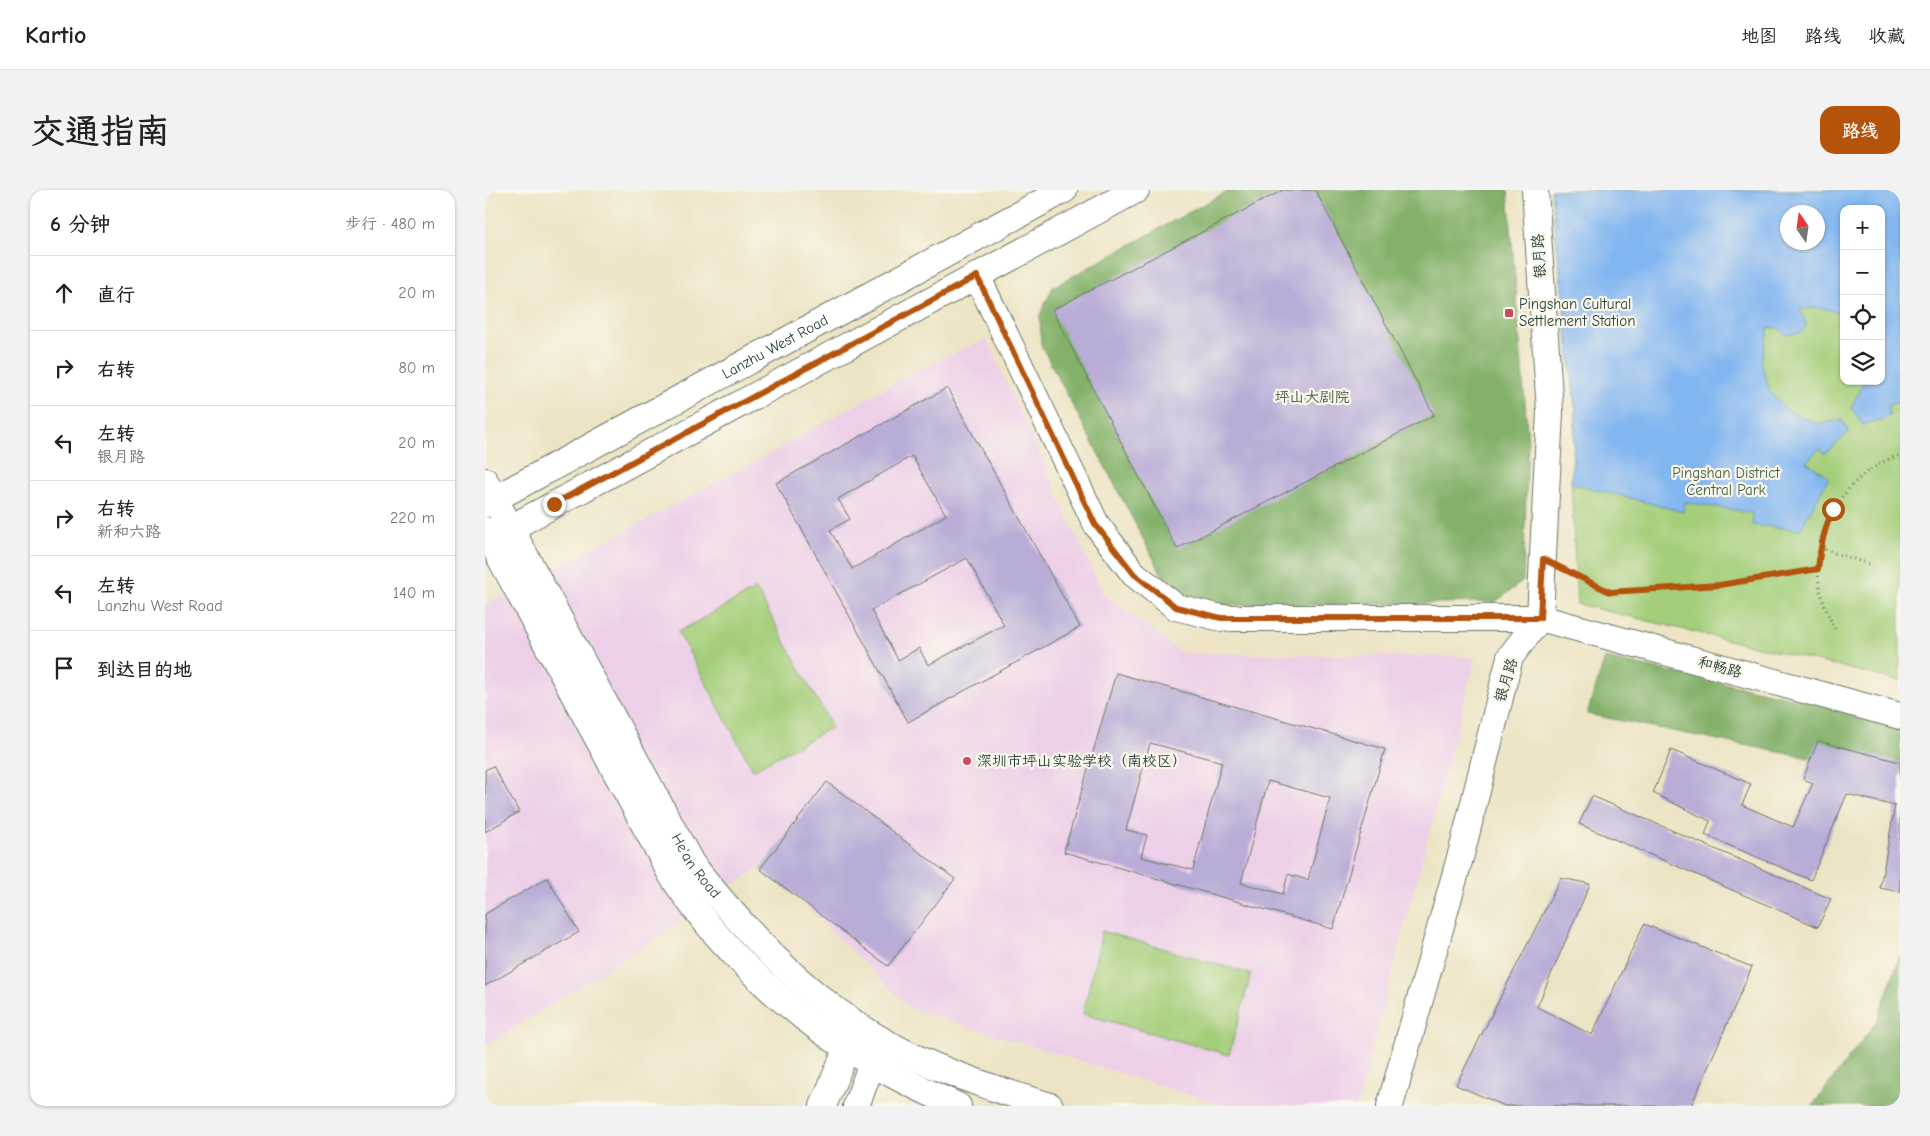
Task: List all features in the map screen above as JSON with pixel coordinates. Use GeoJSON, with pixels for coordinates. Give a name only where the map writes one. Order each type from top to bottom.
{"type":"FeatureCollection","features":[{"type":"Feature","properties":{"kind":"street","name":"Lanzhu West Road"},"geometry":{"type":"LineString","coordinates":[[488,494],[1064,190]]}},
{"type":"Feature","properties":{"kind":"street"},"geometry":{"type":"LineString","coordinates":[[493,535],[1136,190]]}},
{"type":"Feature","properties":{"kind":"street","name":"银月路"},"geometry":{"type":"LineString","coordinates":[[1390,1106],[1463,848],[1510,657],[1540,618],[1550,411],[1535,190]]}},
{"type":"Feature","properties":{"kind":"street","name":"和畅路"},"geometry":{"type":"LineString","coordinates":[[977,276],[1095,524],[1134,574],[1176,607],[1221,618],[1540,618],[1900,716]]}},
{"type":"Feature","properties":{"kind":"street","name":"He'an Road"},"geometry":{"type":"LineString","coordinates":[[488,494],[493,535],[672,876],[689,903],[734,955],[777,994],[825,1033],[872,1064],[952,1103]]}},
{"type":"Feature","properties":{"kind":"street","name":"He'an Road"},"geometry":{"type":"LineString","coordinates":[[493,535],[691,863],[743,927],[793,977],[837,1012],[881,1039],[931,1064],[994,1088],[1050,1106]]}},
{"type":"Feature","properties":{"kind":"street"},"geometry":{"type":"LineString","coordinates":[[823,1106],[847,1048],[881,1039]]}},
{"type":"Feature","properties":{"kind":"street"},"geometry":{"type":"LineString","coordinates":[[856,1106],[881,1039]]}},
{"type":"Feature","properties":{"kind":"street"},"geometry":{"type":"LineString","coordinates":[[952,1103],[957,1074]]}},
{"type":"Feature","properties":{"kind":"path"},"geometry":{"type":"LineString","coordinates":[[1835,629],[1825,610],[1820,590],[1818,569],[1820,548],[1825,528],[1845,492],[1860,477],[1877,465],[1900,455]]}},
{"type":"Feature","properties":{"kind":"path"},"geometry":{"type":"LineString","coordinates":[[1820,548],[1872,565]]}},
{"type":"Feature","properties":{"kind":"path"},"geometry":{"type":"LineString","coordinates":[[1543,559],[1610,592],[1719,585],[1818,569]]}},
{"type":"Feature","properties":{"kind":"shaded area","name":"深圳市坪山实验学校（南校区）"},"geometry":{"type":"Polygon","coordinates":[[[987,339],[1103,594],[1182,653],[1476,657],[1357,1106],[1226,1106],[911,1009],[763,864],[663,934],[485,1046],[485,605],[744,468],[917,370],[987,339]]]}},
{"type":"Feature","properties":{"kind":"green space","name":"坪山大剧院"},"geometry":{"type":"Polygon","coordinates":[[[1230,190],[1508,190],[1528,442],[1523,581],[1495,602],[1210,605],[1166,582],[1041,345],[1040,315],[1053,287],[1230,190]]]}},
{"type":"Feature","properties":{"kind":"green space","name":"Pingshan District Central Park"},"geometry":{"type":"Polygon","coordinates":[[[1551,190],[1900,190],[1900,681],[1577,604],[1571,483],[1576,413],[1551,190]]]}},
{"type":"Feature","properties":{"kind":"green space"},"geometry":{"type":"Polygon","coordinates":[[[756,589],[832,727],[753,770],[678,632],[756,589]]]}},
{"type":"Feature","properties":{"kind":"green space"},"geometry":{"type":"Polygon","coordinates":[[[1605,658],[1900,721],[1900,776],[1587,714],[1605,658]]]}},
{"type":"Feature","properties":{"kind":"green space"},"geometry":{"type":"Polygon","coordinates":[[[1102,931],[1251,974],[1229,1055],[1083,1014],[1102,931]]]}},
{"type":"Feature","properties":{"kind":"green space"},"geometry":{"type":"Polygon","coordinates":[[[1900,956],[1900,1106],[1812,1106],[1877,1021],[1900,956]]]}},
{"type":"Feature","properties":{"kind":"water"},"geometry":{"type":"Polygon","coordinates":[[[1551,190],[1900,190],[1900,402],[1888,405],[1889,417],[1863,425],[1851,407],[1863,385],[1885,385],[1885,205],[1840,205],[1840,315],[1827,309],[1799,310],[1804,317],[1806,327],[1800,333],[1786,335],[1778,328],[1769,327],[1761,361],[1770,392],[1787,410],[1817,424],[1842,420],[1849,432],[1825,454],[1819,449],[1806,462],[1829,477],[1800,530],[1752,525],[1752,513],[1685,502],[1683,512],[1571,483],[1576,413],[1551,190]]]}},
{"type":"Feature","properties":{"kind":"building"},"geometry":{"type":"Polygon","coordinates":[[[1283,190],[1315,190],[1434,415],[1177,549],[1052,310],[1283,190]]]}},
{"type":"Feature","properties":{"kind":"building"},"geometry":{"type":"Polygon","coordinates":[[[947,388],[1080,627],[908,722],[776,483],[947,388]],[[912,456],[838,499],[850,519],[830,530],[852,569],[946,515],[912,456]],[[967,558],[871,610],[898,660],[919,648],[928,665],[1004,625],[967,558]]]}},
{"type":"Feature","properties":{"kind":"building"},"geometry":{"type":"Polygon","coordinates":[[[1116,673],[1385,749],[1333,929],[1064,852],[1116,673]],[[1150,743],[1126,830],[1147,835],[1141,857],[1193,870],[1222,762],[1150,743]],[[1268,781],[1241,883],[1283,894],[1288,874],[1308,880],[1330,798],[1268,781]]]}},
{"type":"Feature","properties":{"kind":"building"},"geometry":{"type":"Polygon","coordinates":[[[1818,741],[1900,762],[1900,892],[1880,888],[1895,806],[1847,794],[1811,880],[1705,835],[1710,821],[1653,793],[1671,750],[1751,784],[1742,805],[1793,827],[1813,783],[1803,779],[1818,741]]]}},
{"type":"Feature","properties":{"kind":"building"},"geometry":{"type":"Polygon","coordinates":[[[493,766],[519,812],[485,832],[485,770],[493,766]]]}},
{"type":"Feature","properties":{"kind":"building"},"geometry":{"type":"Polygon","coordinates":[[[827,782],[955,879],[888,966],[760,869],[827,782]]]}},
{"type":"Feature","properties":{"kind":"building"},"geometry":{"type":"Polygon","coordinates":[[[1592,796],[1831,899],[1818,927],[1579,824],[1592,796]]]}},
{"type":"Feature","properties":{"kind":"building"},"geometry":{"type":"Polygon","coordinates":[[[547,878],[579,932],[485,986],[485,914],[547,878]]]}},
{"type":"Feature","properties":{"kind":"building"},"geometry":{"type":"Polygon","coordinates":[[[1561,878],[1590,884],[1537,1007],[1592,1035],[1644,924],[1752,967],[1691,1106],[1505,1106],[1456,1085],[1561,878]]]}},
{"type":"Feature","properties":{"kind":"place","name":"Pingshan Cultural Settlement Station"},"geometry":{"type":"Point","coordinates":[1509,313]}},
{"type":"Feature","properties":{"kind":"place","name":"深圳市坪山实验学校（南校区）"},"geometry":{"type":"Point","coordinates":[967,761]}},
{"type":"Feature","properties":{"kind":"route"},"geometry":{"type":"LineString","coordinates":[[554,504],[977,276],[1095,524],[1134,574],[1176,607],[1221,618],[1540,618],[1543,559],[1610,592],[1719,585],[1818,569],[1820,548],[1825,528],[1833,509]]}}]}
